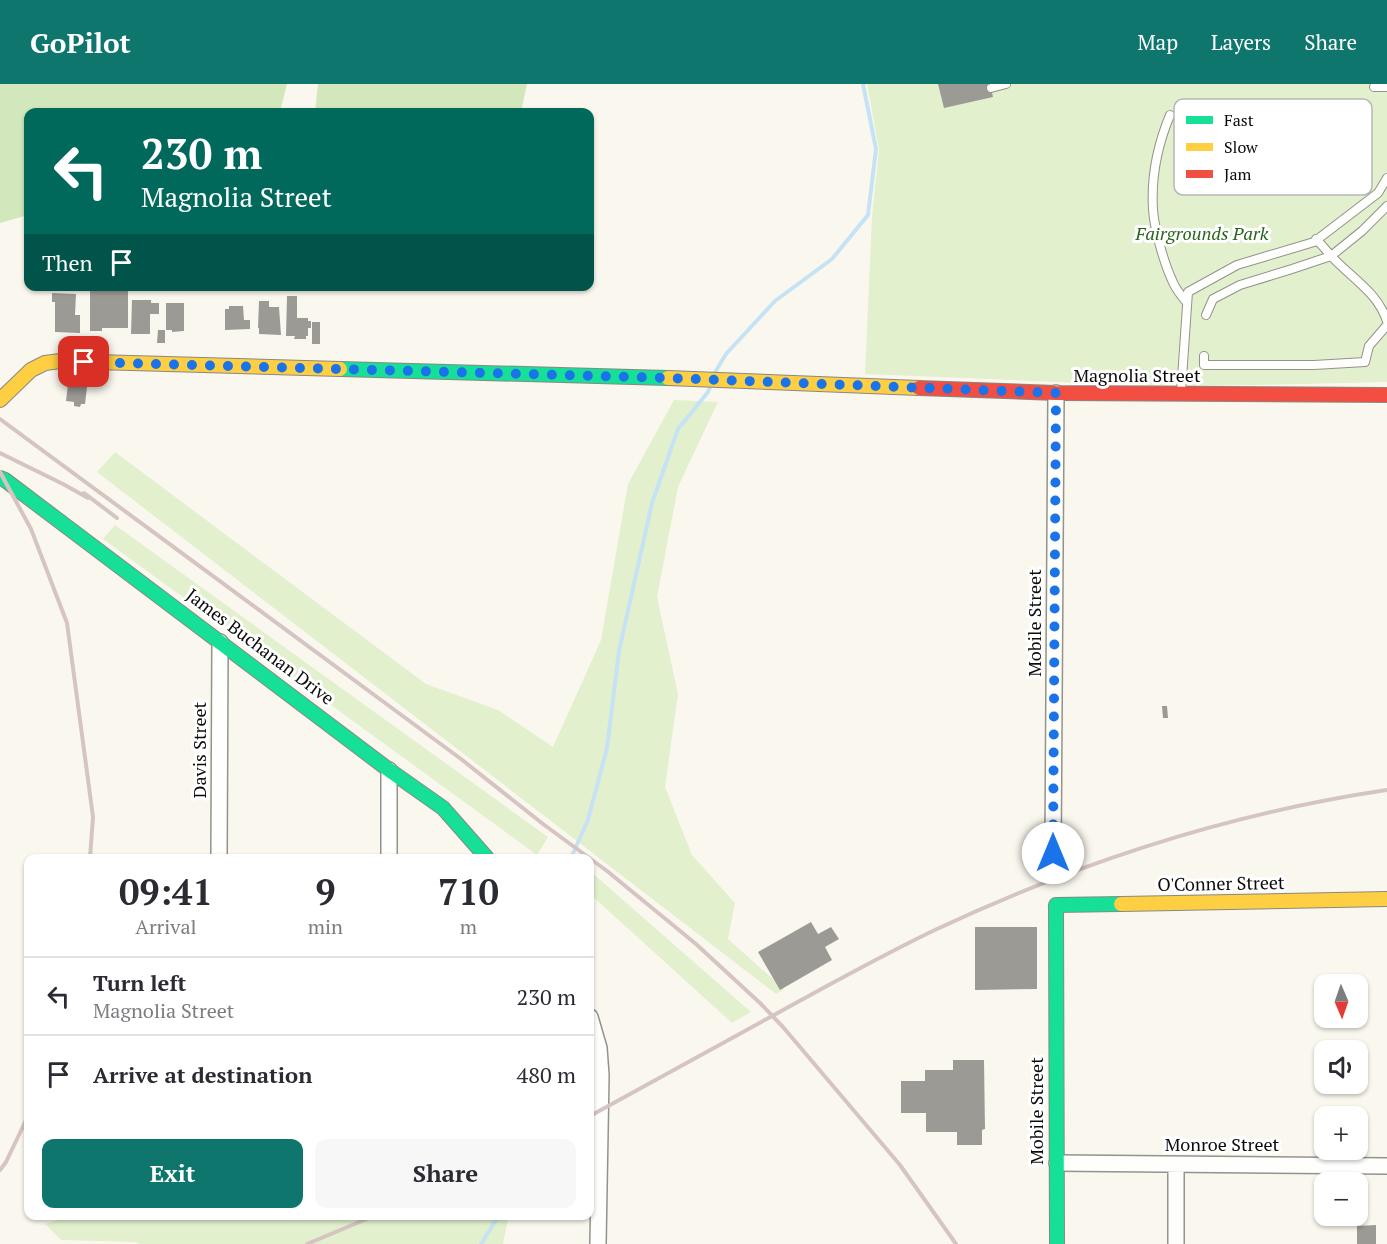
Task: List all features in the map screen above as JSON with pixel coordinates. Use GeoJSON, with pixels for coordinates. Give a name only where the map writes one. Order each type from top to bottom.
{"type":"FeatureCollection","features":[{"type":"Feature","properties":{"kind":"street","name":"Magnolia Street"},"geometry":{"type":"LineString","coordinates":[[0,400],[31,370],[45,363],[60,361],[723,380],[1056,393],[1387,394]]}},
{"type":"Feature","properties":{"kind":"street","name":"Mobile Street"},"geometry":{"type":"LineString","coordinates":[[1053,853],[1056,393]]}},
{"type":"Feature","properties":{"kind":"street","name":"James Buchanan Drive"},"geometry":{"type":"LineString","coordinates":[[0,478],[443,808],[483,854]]}},
{"type":"Feature","properties":{"kind":"street","name":"Davis Street"},"geometry":{"type":"LineString","coordinates":[[219,854],[220,642]]}},
{"type":"Feature","properties":{"kind":"street"},"geometry":{"type":"LineString","coordinates":[[389,770],[389,854]]}},
{"type":"Feature","properties":{"kind":"street","name":"O'Conner Street"},"geometry":{"type":"LineString","coordinates":[[1056,905],[1387,899]]}},
{"type":"Feature","properties":{"kind":"street","name":"Mobile Street"},"geometry":{"type":"LineString","coordinates":[[1056,905],[1057,1244]]}},
{"type":"Feature","properties":{"kind":"street"},"geometry":{"type":"LineString","coordinates":[[594,1032],[601,1075],[598,1244]]}},
{"type":"Feature","properties":{"kind":"street","name":"Monroe Street"},"geometry":{"type":"LineString","coordinates":[[1057,1163],[1387,1166]]}},
{"type":"Feature","properties":{"kind":"street"},"geometry":{"type":"LineString","coordinates":[[1176,1165],[1176,1244]]}},
{"type":"Feature","properties":{"kind":"lane"},"geometry":{"type":"LineString","coordinates":[[991,88],[1006,84]]}},
{"type":"Feature","properties":{"kind":"lane"},"geometry":{"type":"LineString","coordinates":[[1374,87],[1387,87]]}},
{"type":"Feature","properties":{"kind":"lane"},"geometry":{"type":"LineString","coordinates":[[1170,115],[1164,129],[1155,166],[1153,210],[1172,282],[1187,303]]}},
{"type":"Feature","properties":{"kind":"lane"},"geometry":{"type":"LineString","coordinates":[[1181,394],[1188,292],[1237,265],[1314,242],[1378,193],[1387,178]]}},
{"type":"Feature","properties":{"kind":"lane"},"geometry":{"type":"LineString","coordinates":[[1206,315],[1213,298],[1240,285],[1331,255],[1362,231],[1387,206]]}},
{"type":"Feature","properties":{"kind":"lane"},"geometry":{"type":"LineString","coordinates":[[1204,356],[1204,365],[1314,365],[1365,362],[1369,346],[1387,323],[1383,309],[1367,289],[1317,240]]}},
{"type":"Feature","properties":{"kind":"green space"},"geometry":{"type":"Polygon","coordinates":[[[0,84],[287,84],[281,108],[24,108],[24,216],[0,223],[0,84]]]}},
{"type":"Feature","properties":{"kind":"green space"},"geometry":{"type":"Polygon","coordinates":[[[318,84],[527,84],[522,108],[315,108],[318,84]]]}},
{"type":"Feature","properties":{"kind":"green space","name":"Fairgrounds Park"},"geometry":{"type":"Polygon","coordinates":[[[867,84],[1387,84],[1387,382],[1154,386],[865,374],[872,216],[879,150],[867,84]]]}},
{"type":"Feature","properties":{"kind":"green space"},"geometry":{"type":"Polygon","coordinates":[[[674,400],[718,402],[678,487],[657,597],[678,694],[665,787],[692,855],[735,903],[728,939],[784,989],[776,994],[97,472],[115,452],[426,684],[498,710],[553,747],[601,640],[628,484],[674,400]]]}},
{"type":"Feature","properties":{"kind":"green space"},"geometry":{"type":"Polygon","coordinates":[[[115,525],[548,837],[538,854],[536,854],[103,539],[115,525]]]}},
{"type":"Feature","properties":{"kind":"green space"},"geometry":{"type":"Polygon","coordinates":[[[594,875],[751,1012],[732,1023],[594,898],[594,875]]]}},
{"type":"Feature","properties":{"kind":"green space"},"geometry":{"type":"Polygon","coordinates":[[[57,1220],[508,1220],[503,1244],[140,1244],[61,1240],[45,1224],[57,1220]]]}},
{"type":"Feature","properties":{"kind":"building"},"geometry":{"type":"Polygon","coordinates":[[[938,84],[990,84],[993,97],[944,108],[938,84]]]}},
{"type":"Feature","properties":{"kind":"building"},"geometry":{"type":"Polygon","coordinates":[[[90,291],[128,291],[128,328],[102,328],[102,331],[90,331],[90,291]]]}},
{"type":"Feature","properties":{"kind":"building"},"geometry":{"type":"Polygon","coordinates":[[[52,293],[76,294],[75,315],[80,315],[80,333],[55,332],[55,302],[52,302],[52,293]]]}},
{"type":"Feature","properties":{"kind":"building"},"geometry":{"type":"Polygon","coordinates":[[[287,296],[297,296],[297,318],[308,318],[308,321],[311,321],[311,328],[308,328],[306,339],[286,336],[287,296]]]}},
{"type":"Feature","properties":{"kind":"building"},"geometry":{"type":"Polygon","coordinates":[[[132,300],[151,300],[151,303],[159,303],[159,314],[150,314],[150,334],[131,334],[132,300]]]}},
{"type":"Feature","properties":{"kind":"building"},"geometry":{"type":"Polygon","coordinates":[[[259,301],[269,301],[269,307],[279,307],[281,335],[259,334],[259,301]]]}},
{"type":"Feature","properties":{"kind":"building"},"geometry":{"type":"Polygon","coordinates":[[[166,303],[184,303],[184,331],[166,330],[166,303]]]}},
{"type":"Feature","properties":{"kind":"building"},"geometry":{"type":"Polygon","coordinates":[[[229,306],[243,306],[244,320],[250,320],[250,329],[225,330],[225,309],[229,309],[229,306]]]}},
{"type":"Feature","properties":{"kind":"building"},"geometry":{"type":"Polygon","coordinates":[[[312,322],[320,322],[320,344],[312,344],[312,322]]]}},
{"type":"Feature","properties":{"kind":"building"},"geometry":{"type":"Polygon","coordinates":[[[158,330],[165,330],[165,343],[157,343],[158,330]]]}},
{"type":"Feature","properties":{"kind":"building"},"geometry":{"type":"Polygon","coordinates":[[[76,382],[82,383],[82,387],[87,387],[85,404],[81,404],[80,407],[74,406],[74,402],[66,401],[68,384],[76,385],[76,382]]]}},
{"type":"Feature","properties":{"kind":"building"},"geometry":{"type":"Polygon","coordinates":[[[1162,706],[1167,706],[1168,718],[1163,718],[1162,706]]]}},
{"type":"Feature","properties":{"kind":"building"},"geometry":{"type":"Polygon","coordinates":[[[811,922],[818,934],[831,927],[839,939],[825,947],[832,960],[780,990],[758,952],[811,922]]]}},
{"type":"Feature","properties":{"kind":"building"},"geometry":{"type":"Polygon","coordinates":[[[975,927],[1037,927],[1037,989],[975,990],[975,927]]]}},
{"type":"Feature","properties":{"kind":"building"},"geometry":{"type":"Polygon","coordinates":[[[953,1060],[984,1060],[985,1129],[982,1130],[982,1145],[957,1145],[957,1132],[926,1132],[926,1113],[901,1113],[901,1081],[925,1081],[925,1070],[953,1070],[953,1060]]]}},
{"type":"Feature","properties":{"kind":"building"},"geometry":{"type":"Polygon","coordinates":[[[1376,1225],[1376,1244],[1357,1244],[1357,1226],[1376,1225]]]}},
{"type":"Feature","properties":{"kind":"waterway"},"geometry":{"type":"LineString","coordinates":[[714,374],[726,354],[775,301],[832,259],[868,215],[876,149],[863,84]]}},
{"type":"Feature","properties":{"kind":"waterway"},"geometry":{"type":"LineString","coordinates":[[573,854],[588,820],[607,748],[619,651],[652,503],[678,429],[710,387]]}},
{"type":"Feature","properties":{"kind":"waterway"},"geometry":{"type":"LineString","coordinates":[[481,1244],[496,1220]]}},
{"type":"Feature","properties":{"kind":"railway"},"geometry":{"type":"LineString","coordinates":[[0,419],[461,759],[584,854]]}},
{"type":"Feature","properties":{"kind":"railway"},"geometry":{"type":"LineString","coordinates":[[0,453],[88,498]]}},
{"type":"Feature","properties":{"kind":"railway"},"geometry":{"type":"LineString","coordinates":[[0,472],[31,529],[67,623],[93,817],[90,854]]}},
{"type":"Feature","properties":{"kind":"railway"},"geometry":{"type":"LineString","coordinates":[[84,493],[117,518]]}},
{"type":"Feature","properties":{"kind":"railway"},"geometry":{"type":"LineString","coordinates":[[594,1114],[895,950],[937,929],[1046,882],[1157,843],[1214,826],[1271,812],[1387,790]]}},
{"type":"Feature","properties":{"kind":"railway"},"geometry":{"type":"LineString","coordinates":[[594,861],[696,944],[783,1027],[900,1165],[956,1244]]}},
{"type":"Feature","properties":{"kind":"railway"},"geometry":{"type":"LineString","coordinates":[[0,1170],[24,1124]]}},
{"type":"Feature","properties":{"kind":"railway"},"geometry":{"type":"LineString","coordinates":[[307,1244],[364,1220]]}},
{"type":"Feature","properties":{"kind":"traffic: fast"},"geometry":{"type":"LineString","coordinates":[[340,369],[668,378]]}},
{"type":"Feature","properties":{"kind":"traffic: fast"},"geometry":{"type":"LineString","coordinates":[[0,478],[443,808],[483,854]]}},
{"type":"Feature","properties":{"kind":"traffic: fast"},"geometry":{"type":"LineString","coordinates":[[1057,1244],[1056,905],[1121,904]]}},
{"type":"Feature","properties":{"kind":"traffic: slow"},"geometry":{"type":"LineString","coordinates":[[0,400],[31,370],[45,363],[60,361],[340,369]]}},
{"type":"Feature","properties":{"kind":"traffic: slow"},"geometry":{"type":"LineString","coordinates":[[668,378],[919,388]]}},
{"type":"Feature","properties":{"kind":"traffic: slow"},"geometry":{"type":"LineString","coordinates":[[1121,904],[1387,899]]}},
{"type":"Feature","properties":{"kind":"traffic: jam"},"geometry":{"type":"LineString","coordinates":[[919,388],[1056,393],[1387,395]]}},
{"type":"Feature","properties":{"kind":"route"},"geometry":{"type":"LineString","coordinates":[[84,362],[668,378],[1056,393],[1053,853]]}}]}
